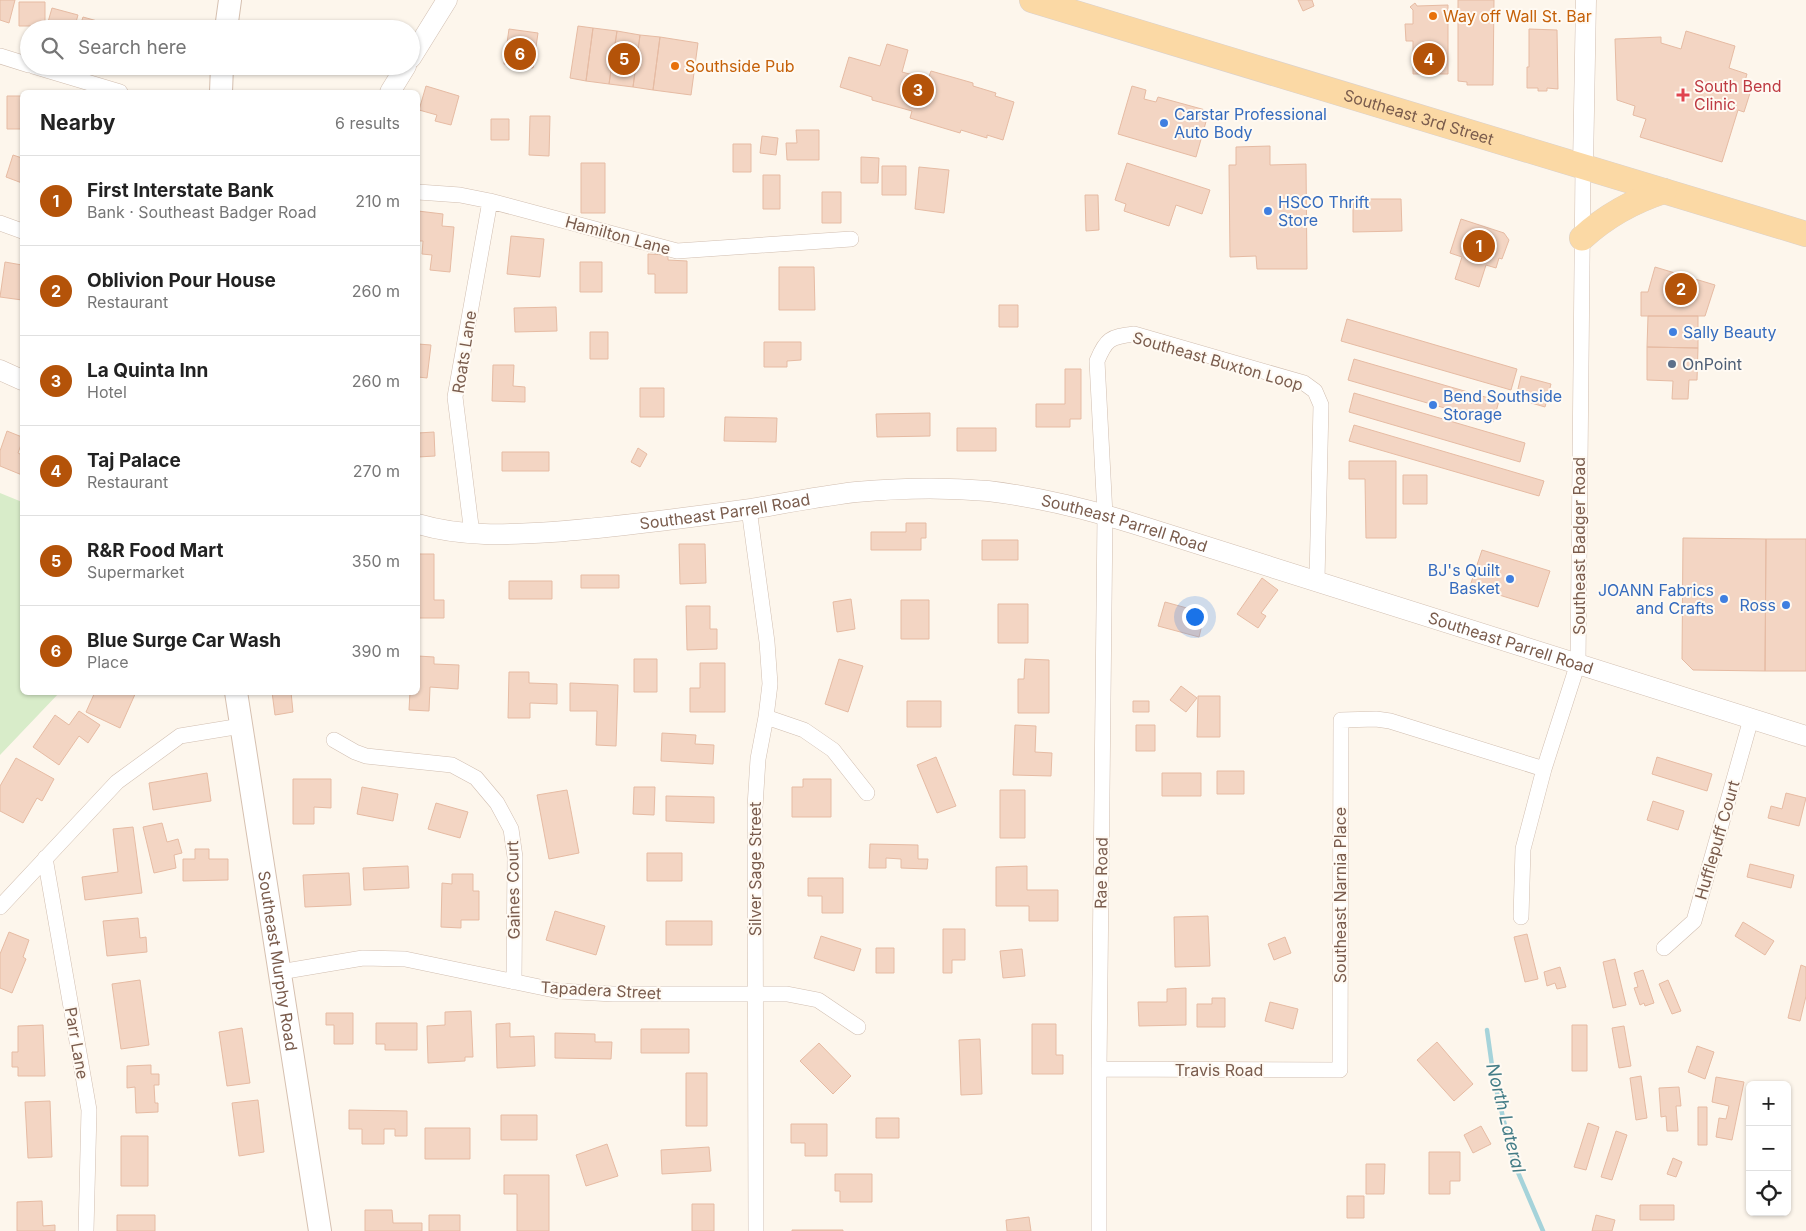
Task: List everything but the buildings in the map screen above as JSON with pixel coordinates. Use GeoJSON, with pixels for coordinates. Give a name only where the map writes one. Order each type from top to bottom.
{"type":"FeatureCollection","features":[{"type":"Feature","properties":{"kind":"main road"},"geometry":{"type":"LineString","coordinates":[[227,20],[230,0]]}},
{"type":"Feature","properties":{"kind":"main road","name":"Southeast 3rd Street"},"geometry":{"type":"LineString","coordinates":[[1032,0],[1806,234]]}},
{"type":"Feature","properties":{"kind":"main road"},"geometry":{"type":"LineString","coordinates":[[221,90],[222,75]]}},
{"type":"Feature","properties":{"kind":"main road"},"geometry":{"type":"LineString","coordinates":[[1582,238],[1619,210],[1664,191]]}},
{"type":"Feature","properties":{"kind":"main road","name":"Southeast Murphy Road"},"geometry":{"type":"LineString","coordinates":[[236,695],[320,1231]]}},
{"type":"Feature","properties":{"kind":"street"},"geometry":{"type":"LineString","coordinates":[[420,44],[448,0]]}},
{"type":"Feature","properties":{"kind":"street"},"geometry":{"type":"LineString","coordinates":[[1583,166],[1586,0]]}},
{"type":"Feature","properties":{"kind":"street"},"geometry":{"type":"LineString","coordinates":[[0,56],[20,62]]}},
{"type":"Feature","properties":{"kind":"street"},"geometry":{"type":"LineString","coordinates":[[63,75],[113,90]]}},
{"type":"Feature","properties":{"kind":"street"},"geometry":{"type":"LineString","coordinates":[[391,90],[400,75]]}},
{"type":"Feature","properties":{"kind":"street","name":"Southeast Badger Road"},"geometry":{"type":"LineString","coordinates":[[1521,917],[1523,849],[1544,769],[1578,663],[1583,166]]}},
{"type":"Feature","properties":{"kind":"street","name":"Hamilton Lane"},"geometry":{"type":"LineString","coordinates":[[420,192],[460,195],[490,201],[677,251],[851,239]]}},
{"type":"Feature","properties":{"kind":"street","name":"Roats Lane"},"geometry":{"type":"LineString","coordinates":[[472,534],[455,397],[490,201]]}},
{"type":"Feature","properties":{"kind":"street"},"geometry":{"type":"LineString","coordinates":[[0,224],[20,230]]}},
{"type":"Feature","properties":{"kind":"street","name":"Southeast Buxton Loop"},"geometry":{"type":"LineString","coordinates":[[1105,514],[1098,361],[1104,346],[1116,336],[1134,334],[1304,383],[1314,391],[1321,405],[1316,580]]}},
{"type":"Feature","properties":{"kind":"street"},"geometry":{"type":"LineString","coordinates":[[0,370],[20,379]]}},
{"type":"Feature","properties":{"kind":"street","name":"Southeast Parrell Road"},"geometry":{"type":"LineString","coordinates":[[420,525],[440,530],[472,534],[514,534],[588,529],[749,509],[855,492],[927,488],[988,492],[1059,503],[1105,514],[1806,736]]}},
{"type":"Feature","properties":{"kind":"street","name":"Silver Sage Street"},"geometry":{"type":"LineString","coordinates":[[749,509],[767,642],[770,684],[758,759],[755,807],[756,1231]]}},
{"type":"Feature","properties":{"kind":"street","name":"Rae Road"},"geometry":{"type":"LineString","coordinates":[[1099,1231],[1105,514]]}},
{"type":"Feature","properties":{"kind":"street"},"geometry":{"type":"LineString","coordinates":[[766,717],[804,730],[833,750],[867,793]]}},
{"type":"Feature","properties":{"kind":"street","name":"Southeast Narnia Place"},"geometry":{"type":"LineString","coordinates":[[1340,1070],[1341,720],[1376,719],[1390,721],[1544,769]]}},
{"type":"Feature","properties":{"kind":"street","name":"Hufflepuff Court"},"geometry":{"type":"LineString","coordinates":[[1664,948],[1694,920],[1751,719]]}},
{"type":"Feature","properties":{"kind":"street"},"geometry":{"type":"LineString","coordinates":[[0,907],[117,782],[180,736],[241,726]]}},
{"type":"Feature","properties":{"kind":"street","name":"Gaines Court"},"geometry":{"type":"LineString","coordinates":[[334,740],[366,756],[452,765],[476,778],[496,802],[511,828],[515,857],[514,982]]}},
{"type":"Feature","properties":{"kind":"street","name":"Parr Lane"},"geometry":{"type":"LineString","coordinates":[[45,858],[89,1110],[86,1231]]}},
{"type":"Feature","properties":{"kind":"street","name":"Tapadera Street"},"geometry":{"type":"LineString","coordinates":[[280,972],[363,958],[406,959],[559,991],[613,994],[787,994],[818,1000],[858,1027]]}},
{"type":"Feature","properties":{"kind":"street","name":"Travis Road"},"geometry":{"type":"LineString","coordinates":[[1099,1069],[1340,1070]]}},
{"type":"Feature","properties":{"kind":"green space"},"geometry":{"type":"Polygon","coordinates":[[[0,493],[20,501],[20,695],[57,695],[0,755],[0,493]]]}},
{"type":"Feature","properties":{"kind":"waterway","name":"North Lateral"},"geometry":{"type":"LineString","coordinates":[[1487,1030],[1494,1080],[1514,1163],[1543,1231]]}},
{"type":"Feature","properties":{"kind":"place","name":"Way off Wall St. Bar"},"geometry":{"type":"Point","coordinates":[1433,16]}},
{"type":"Feature","properties":{"kind":"place","name":"Blue Surge Car Wash"},"geometry":{"type":"Point","coordinates":[520,54]}},
{"type":"Feature","properties":{"kind":"place","name":"R&R Food Mart"},"geometry":{"type":"Point","coordinates":[624,59]}},
{"type":"Feature","properties":{"kind":"place","name":"Taj Palace"},"geometry":{"type":"Point","coordinates":[1429,59]}},
{"type":"Feature","properties":{"kind":"place","name":"Southside Pub"},"geometry":{"type":"Point","coordinates":[675,66]}},
{"type":"Feature","properties":{"kind":"place","name":"La Quinta Inn"},"geometry":{"type":"Point","coordinates":[918,90]}},
{"type":"Feature","properties":{"kind":"place","name":"South Bend Clinic"},"geometry":{"type":"Point","coordinates":[1683,95]}},
{"type":"Feature","properties":{"kind":"place","name":"Carstar Professional Auto Body"},"geometry":{"type":"Point","coordinates":[1164,123]}},
{"type":"Feature","properties":{"kind":"place","name":"HSCO Thrift Store"},"geometry":{"type":"Point","coordinates":[1268,211]}},
{"type":"Feature","properties":{"kind":"place","name":"First Interstate Bank"},"geometry":{"type":"Point","coordinates":[1479,246]}},
{"type":"Feature","properties":{"kind":"place","name":"Oblivion Pour House"},"geometry":{"type":"Point","coordinates":[1681,289]}},
{"type":"Feature","properties":{"kind":"place","name":"Sally Beauty"},"geometry":{"type":"Point","coordinates":[1673,332]}},
{"type":"Feature","properties":{"kind":"place","name":"OnPoint"},"geometry":{"type":"Point","coordinates":[1672,364]}},
{"type":"Feature","properties":{"kind":"place","name":"Bend Southside Storage"},"geometry":{"type":"Point","coordinates":[1433,405]}},
{"type":"Feature","properties":{"kind":"place","name":"BJ's Quilt Basket"},"geometry":{"type":"Point","coordinates":[1510,579]}},
{"type":"Feature","properties":{"kind":"place","name":"JOANN Fabrics and Crafts"},"geometry":{"type":"Point","coordinates":[1724,599]}},
{"type":"Feature","properties":{"kind":"place","name":"Ross"},"geometry":{"type":"Point","coordinates":[1786,605]}}]}
